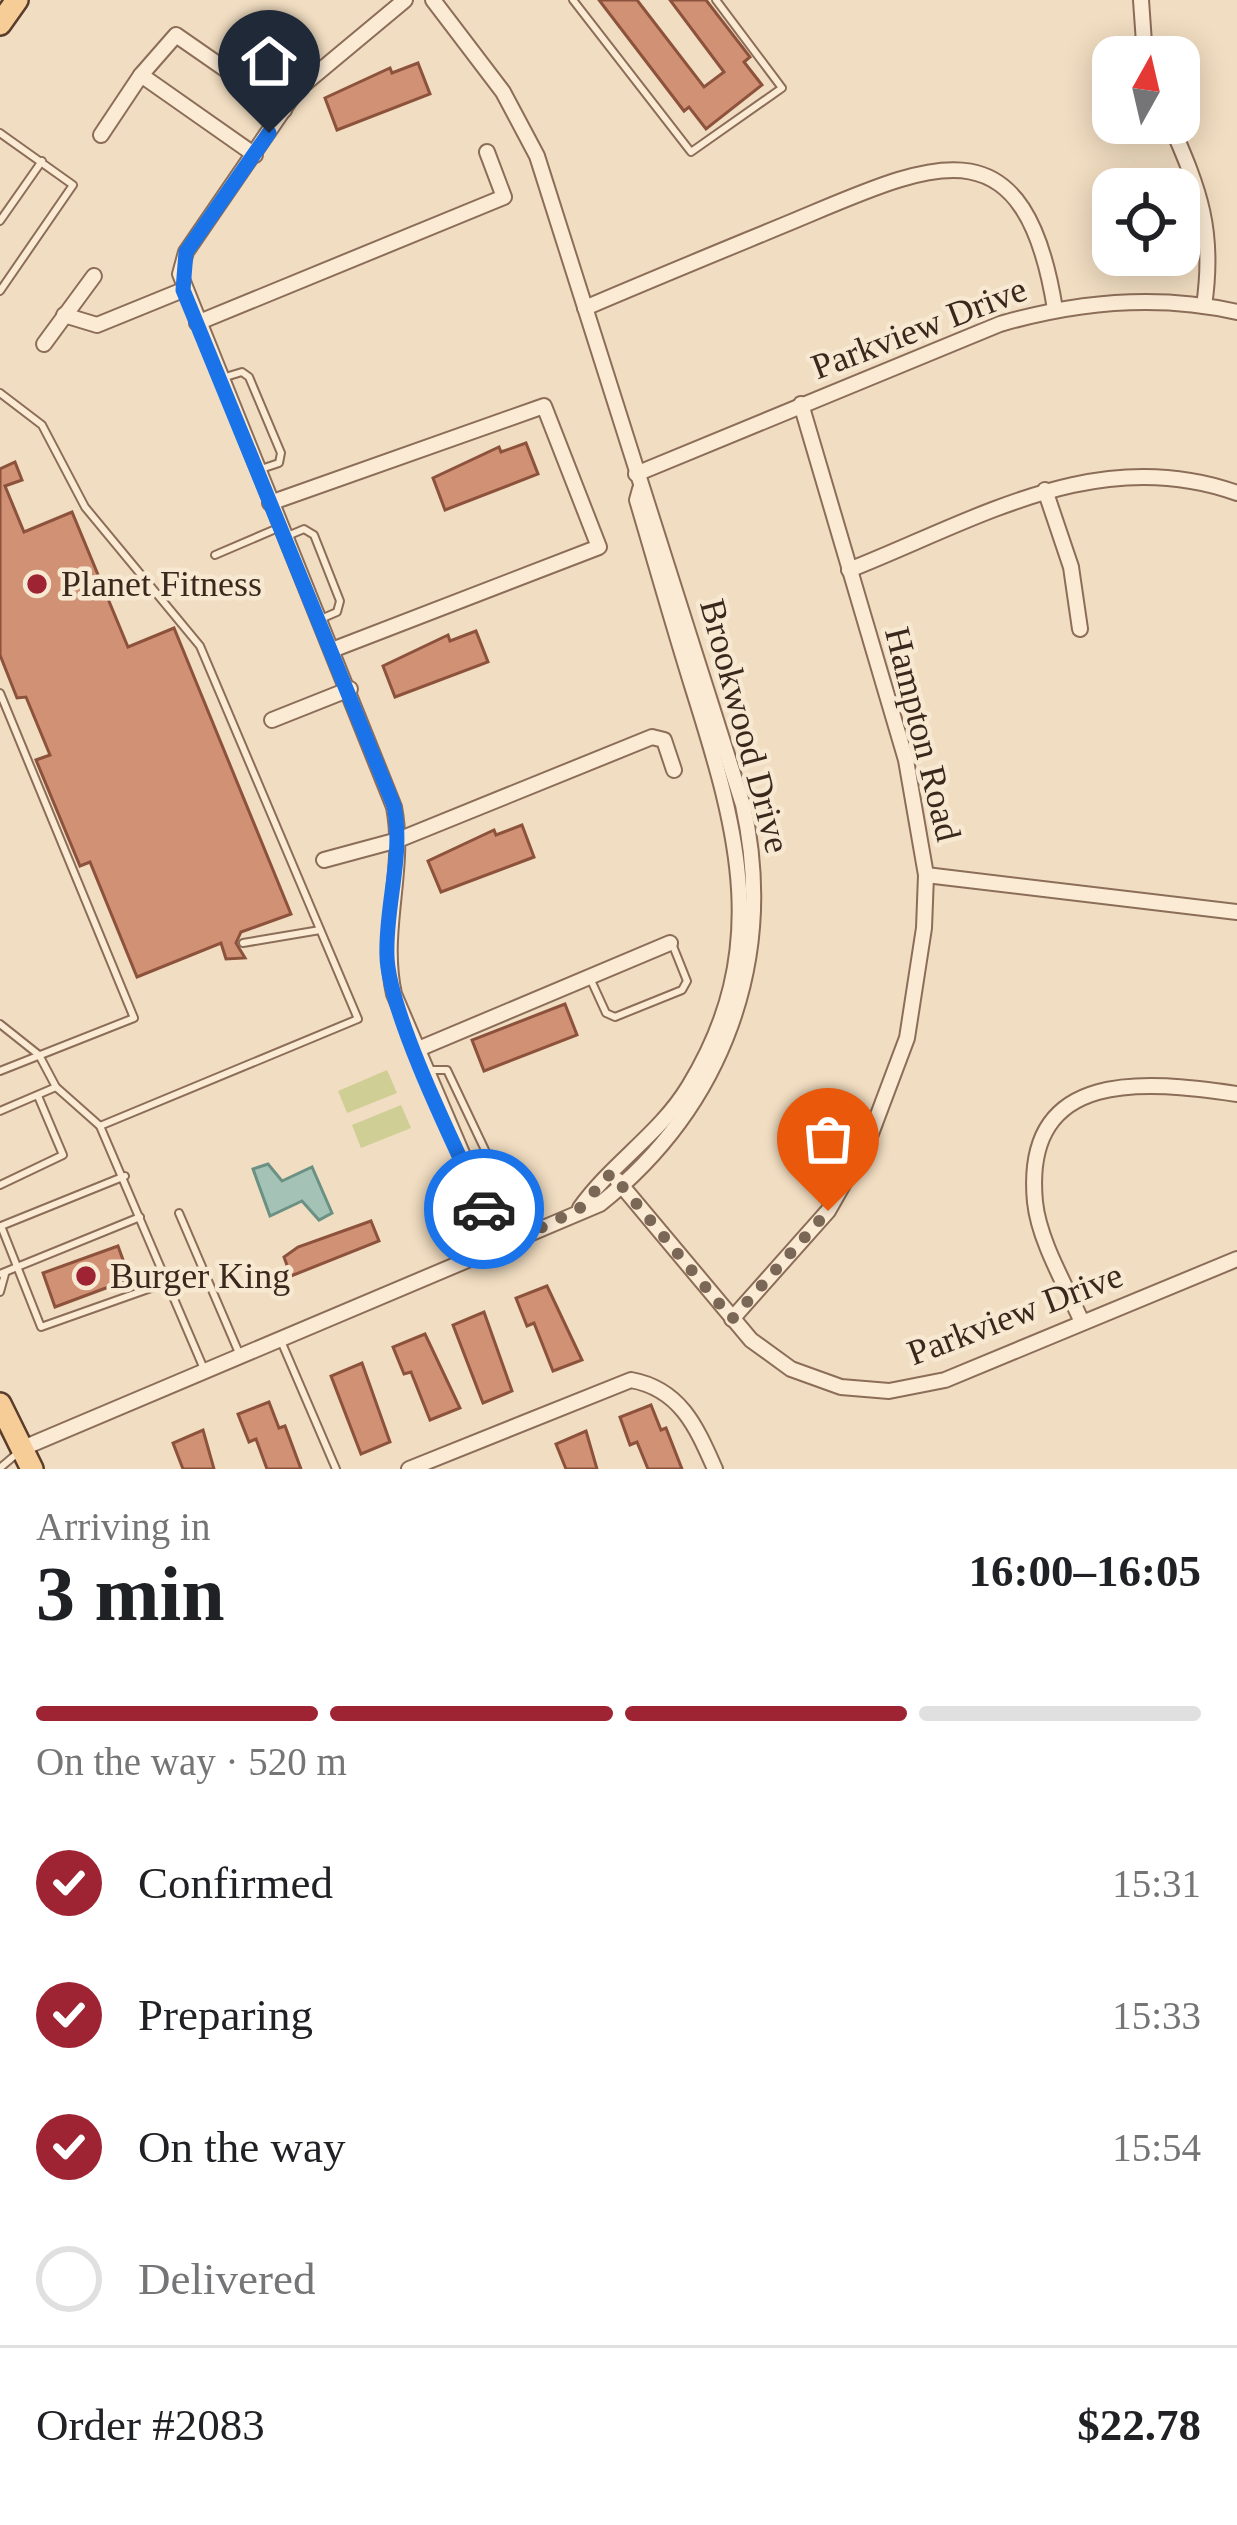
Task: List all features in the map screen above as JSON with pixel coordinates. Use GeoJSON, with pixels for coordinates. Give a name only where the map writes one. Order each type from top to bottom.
{"type":"FeatureCollection","features":[{"type":"Feature","properties":{"kind":"main road"},"geometry":{"type":"LineString","coordinates":[[0,24],[16,0]]}},
{"type":"Feature","properties":{"kind":"main road"},"geometry":{"type":"LineString","coordinates":[[3,1418],[27,1459]]}},
{"type":"Feature","properties":{"kind":"street"},"geometry":{"type":"LineString","coordinates":[[405,0],[315,71],[284,110],[186,252],[183,290],[394,806],[398,840],[386,954],[394,994],[502,1247]]}},
{"type":"Feature","properties":{"kind":"street","name":"Brookwood Drive"},"geometry":{"type":"LineString","coordinates":[[27,1459],[204,1369],[600,1204],[617,1180],[673,1132],[712,1073],[747,980],[755,905],[743,805],[648,495],[638,482],[552,197],[522,125],[433,0]]}},
{"type":"Feature","properties":{"kind":"street"},"geometry":{"type":"LineString","coordinates":[[1141,0],[1143,36]]}},
{"type":"Feature","properties":{"kind":"street"},"geometry":{"type":"LineString","coordinates":[[101,135],[141,75],[176,35],[284,110]]}},
{"type":"Feature","properties":{"kind":"street"},"geometry":{"type":"LineString","coordinates":[[141,75],[255,155]]}},
{"type":"Feature","properties":{"kind":"street"},"geometry":{"type":"LineString","coordinates":[[1178,144],[1209,230],[1204,306]]}},
{"type":"Feature","properties":{"kind":"street"},"geometry":{"type":"LineString","coordinates":[[197,323],[504,196],[487,152]]}},
{"type":"Feature","properties":{"kind":"street"},"geometry":{"type":"LineString","coordinates":[[585,308],[880,184],[947,168],[982,176],[1017,200],[1041,241],[1055,309]]}},
{"type":"Feature","properties":{"kind":"street"},"geometry":{"type":"LineString","coordinates":[[44,344],[94,276]]}},
{"type":"Feature","properties":{"kind":"street"},"geometry":{"type":"LineString","coordinates":[[64,315],[97,326],[183,290]]}},
{"type":"Feature","properties":{"kind":"street","name":"Parkview Drive"},"geometry":{"type":"LineString","coordinates":[[638,482],[801,404],[1000,324],[1055,309],[1138,302],[1237,312]]}},
{"type":"Feature","properties":{"kind":"street","name":"Hampton Road"},"geometry":{"type":"LineString","coordinates":[[732,1319],[828,1211],[882,1110],[914,1003],[926,875],[906,760],[801,404]]}},
{"type":"Feature","properties":{"kind":"street"},"geometry":{"type":"LineString","coordinates":[[270,503],[544,406],[598,547],[332,650]]}},
{"type":"Feature","properties":{"kind":"street"},"geometry":{"type":"LineString","coordinates":[[849,570],[1045,490],[1140,473],[1185,478],[1237,493]]}},
{"type":"Feature","properties":{"kind":"street"},"geometry":{"type":"LineString","coordinates":[[1045,490],[1079,599],[1080,629]]}},
{"type":"Feature","properties":{"kind":"street"},"geometry":{"type":"LineString","coordinates":[[272,720],[350,689]]}},
{"type":"Feature","properties":{"kind":"street"},"geometry":{"type":"LineString","coordinates":[[324,860],[398,840],[652,737],[664,740],[674,770]]}},
{"type":"Feature","properties":{"kind":"street"},"geometry":{"type":"LineString","coordinates":[[926,875],[1237,911]]}},
{"type":"Feature","properties":{"kind":"street"},"geometry":{"type":"LineString","coordinates":[[416,1050],[670,943]]}},
{"type":"Feature","properties":{"kind":"street"},"geometry":{"type":"LineString","coordinates":[[1082,1322],[1035,1205],[1037,1161],[1054,1124],[1082,1097],[1108,1085],[1156,1083],[1237,1094]]}},
{"type":"Feature","properties":{"kind":"street","name":"Parkview Drive"},"geometry":{"type":"LineString","coordinates":[[617,1180],[751,1340],[807,1376],[841,1387],[889,1391],[945,1380],[1237,1259]]}},
{"type":"Feature","properties":{"kind":"street"},"geometry":{"type":"LineString","coordinates":[[409,1469],[631,1380],[668,1392],[693,1420],[715,1469]]}},
{"type":"Feature","properties":{"kind":"lane"},"geometry":{"type":"LineString","coordinates":[[573,0],[691,152],[782,88],[716,0]]}},
{"type":"Feature","properties":{"kind":"lane"},"geometry":{"type":"LineString","coordinates":[[0,133],[69,180],[73,190],[0,291]]}},
{"type":"Feature","properties":{"kind":"lane"},"geometry":{"type":"LineString","coordinates":[[0,220],[42,161]]}},
{"type":"Feature","properties":{"kind":"lane"},"geometry":{"type":"LineString","coordinates":[[220,379],[247,374],[281,453],[279,463],[257,470]]}},
{"type":"Feature","properties":{"kind":"lane"},"geometry":{"type":"LineString","coordinates":[[0,393],[42,425],[85,507],[200,646],[358,1019],[100,1126]]}},
{"type":"Feature","properties":{"kind":"lane"},"geometry":{"type":"LineString","coordinates":[[215,555],[282,532],[304,530],[314,535],[340,601],[337,612],[319,619]]}},
{"type":"Feature","properties":{"kind":"lane"},"geometry":{"type":"LineString","coordinates":[[0,693],[134,1018],[0,1071]]}},
{"type":"Feature","properties":{"kind":"lane"},"geometry":{"type":"LineString","coordinates":[[243,943],[320,930]]}},
{"type":"Feature","properties":{"kind":"lane"},"geometry":{"type":"LineString","coordinates":[[590,978],[610,1017],[682,990],[687,981],[670,943]]}},
{"type":"Feature","properties":{"kind":"lane"},"geometry":{"type":"LineString","coordinates":[[0,1024],[39,1055],[56,1088],[100,1126],[204,1369]]}},
{"type":"Feature","properties":{"kind":"lane"},"geometry":{"type":"LineString","coordinates":[[425,1071],[447,1070],[495,1171],[493,1188],[477,1193]]}},
{"type":"Feature","properties":{"kind":"lane"},"geometry":{"type":"LineString","coordinates":[[0,1111],[56,1088]]}},
{"type":"Feature","properties":{"kind":"lane"},"geometry":{"type":"LineString","coordinates":[[0,1185],[63,1155],[38,1096]]}},
{"type":"Feature","properties":{"kind":"lane"},"geometry":{"type":"LineString","coordinates":[[125,1176],[1,1226],[15,1270],[41,1327],[168,1282]]}},
{"type":"Feature","properties":{"kind":"lane"},"geometry":{"type":"LineString","coordinates":[[179,1213],[240,1354]]}},
{"type":"Feature","properties":{"kind":"lane"},"geometry":{"type":"LineString","coordinates":[[0,1292],[3,1274],[140,1217]]}},
{"type":"Feature","properties":{"kind":"lane"},"geometry":{"type":"LineString","coordinates":[[279,1337],[336,1469]]}},
{"type":"Feature","properties":{"kind":"lane"},"geometry":{"type":"LineString","coordinates":[[0,1468],[27,1459]]}},
{"type":"Feature","properties":{"kind":"green space"},"geometry":{"type":"Polygon","coordinates":[[[387,1070],[397,1093],[347,1113],[338,1091],[387,1070]]]}},
{"type":"Feature","properties":{"kind":"green space"},"geometry":{"type":"Polygon","coordinates":[[[401,1105],[411,1128],[361,1148],[352,1125],[401,1105]]]}},
{"type":"Feature","properties":{"kind":"shaded area"},"geometry":{"type":"Polygon","coordinates":[[[268,1164],[282,1181],[312,1167],[332,1213],[319,1220],[302,1201],[270,1216],[253,1169],[268,1164]]]}},
{"type":"Feature","properties":{"kind":"building"},"geometry":{"type":"Polygon","coordinates":[[[599,0],[637,0],[704,87],[724,72],[670,0],[706,0],[750,57],[744,62],[762,85],[706,129],[689,107],[684,111],[599,0]]]}},
{"type":"Feature","properties":{"kind":"building"},"geometry":{"type":"Polygon","coordinates":[[[418,63],[430,94],[337,130],[325,98],[390,68],[392,73],[418,63]]]}},
{"type":"Feature","properties":{"kind":"building"},"geometry":{"type":"Polygon","coordinates":[[[526,443],[538,474],[445,510],[433,478],[499,447],[501,452],[526,443]]]}},
{"type":"Feature","properties":{"kind":"building"},"geometry":{"type":"Polygon","coordinates":[[[15,462],[22,480],[5,486],[24,532],[72,512],[128,647],[174,628],[291,914],[241,932],[236,943],[245,958],[226,959],[221,943],[137,977],[90,862],[80,866],[36,760],[50,755],[26,697],[17,698],[0,655],[0,469],[15,462]]]}},
{"type":"Feature","properties":{"kind":"building"},"geometry":{"type":"Polygon","coordinates":[[[476,631],[488,662],[395,697],[383,666],[448,635],[450,641],[476,631]]]}},
{"type":"Feature","properties":{"kind":"building"},"geometry":{"type":"Polygon","coordinates":[[[522,825],[534,857],[441,892],[428,861],[494,830],[496,835],[522,825]]]}},
{"type":"Feature","properties":{"kind":"building"},"geometry":{"type":"Polygon","coordinates":[[[565,1004],[577,1035],[484,1071],[472,1040],[565,1004]]]}},
{"type":"Feature","properties":{"kind":"building"},"geometry":{"type":"Polygon","coordinates":[[[371,1221],[379,1241],[291,1276],[284,1257],[298,1247],[371,1221]]]}},
{"type":"Feature","properties":{"kind":"building","name":"Burger King"},"geometry":{"type":"Polygon","coordinates":[[[118,1246],[130,1279],[55,1307],[43,1273],[118,1246]]]}},
{"type":"Feature","properties":{"kind":"building"},"geometry":{"type":"Polygon","coordinates":[[[547,1286],[582,1360],[553,1371],[534,1323],[527,1326],[516,1298],[547,1286]]]}},
{"type":"Feature","properties":{"kind":"building"},"geometry":{"type":"Polygon","coordinates":[[[484,1312],[512,1391],[483,1403],[453,1325],[484,1312]]]}},
{"type":"Feature","properties":{"kind":"building"},"geometry":{"type":"Polygon","coordinates":[[[425,1334],[460,1408],[430,1420],[411,1372],[404,1374],[393,1347],[425,1334]]]}},
{"type":"Feature","properties":{"kind":"building"},"geometry":{"type":"Polygon","coordinates":[[[362,1363],[390,1442],[361,1454],[331,1376],[362,1363]]]}},
{"type":"Feature","properties":{"kind":"building"},"geometry":{"type":"Polygon","coordinates":[[[269,1402],[279,1428],[285,1426],[301,1469],[267,1469],[256,1439],[249,1442],[238,1414],[269,1402]]]}},
{"type":"Feature","properties":{"kind":"building"},"geometry":{"type":"Polygon","coordinates":[[[651,1405],[682,1469],[648,1469],[637,1442],[630,1445],[620,1417],[651,1405]]]}},
{"type":"Feature","properties":{"kind":"building"},"geometry":{"type":"Polygon","coordinates":[[[203,1430],[214,1469],[183,1469],[173,1443],[203,1430]]]}},
{"type":"Feature","properties":{"kind":"building"},"geometry":{"type":"Polygon","coordinates":[[[586,1431],[597,1469],[566,1469],[556,1444],[586,1431]]]}},
{"type":"Feature","properties":{"kind":"way so far"},"geometry":{"type":"LineString","coordinates":[[484,1209],[502,1247],[579,1209],[611,1173],[732,1319],[828,1211]]}},
{"type":"Feature","properties":{"kind":"place","name":"Planet Fitness"},"geometry":{"type":"Point","coordinates":[37,584]}},
{"type":"Feature","properties":{"kind":"place","name":"Burger King"},"geometry":{"type":"Point","coordinates":[86,1276]}},
{"type":"Feature","properties":{"kind":"route"},"geometry":{"type":"LineString","coordinates":[[269,133],[186,252],[180,274],[183,290],[366,728],[394,806],[398,840],[386,954],[394,994],[484,1209]]}}]}
